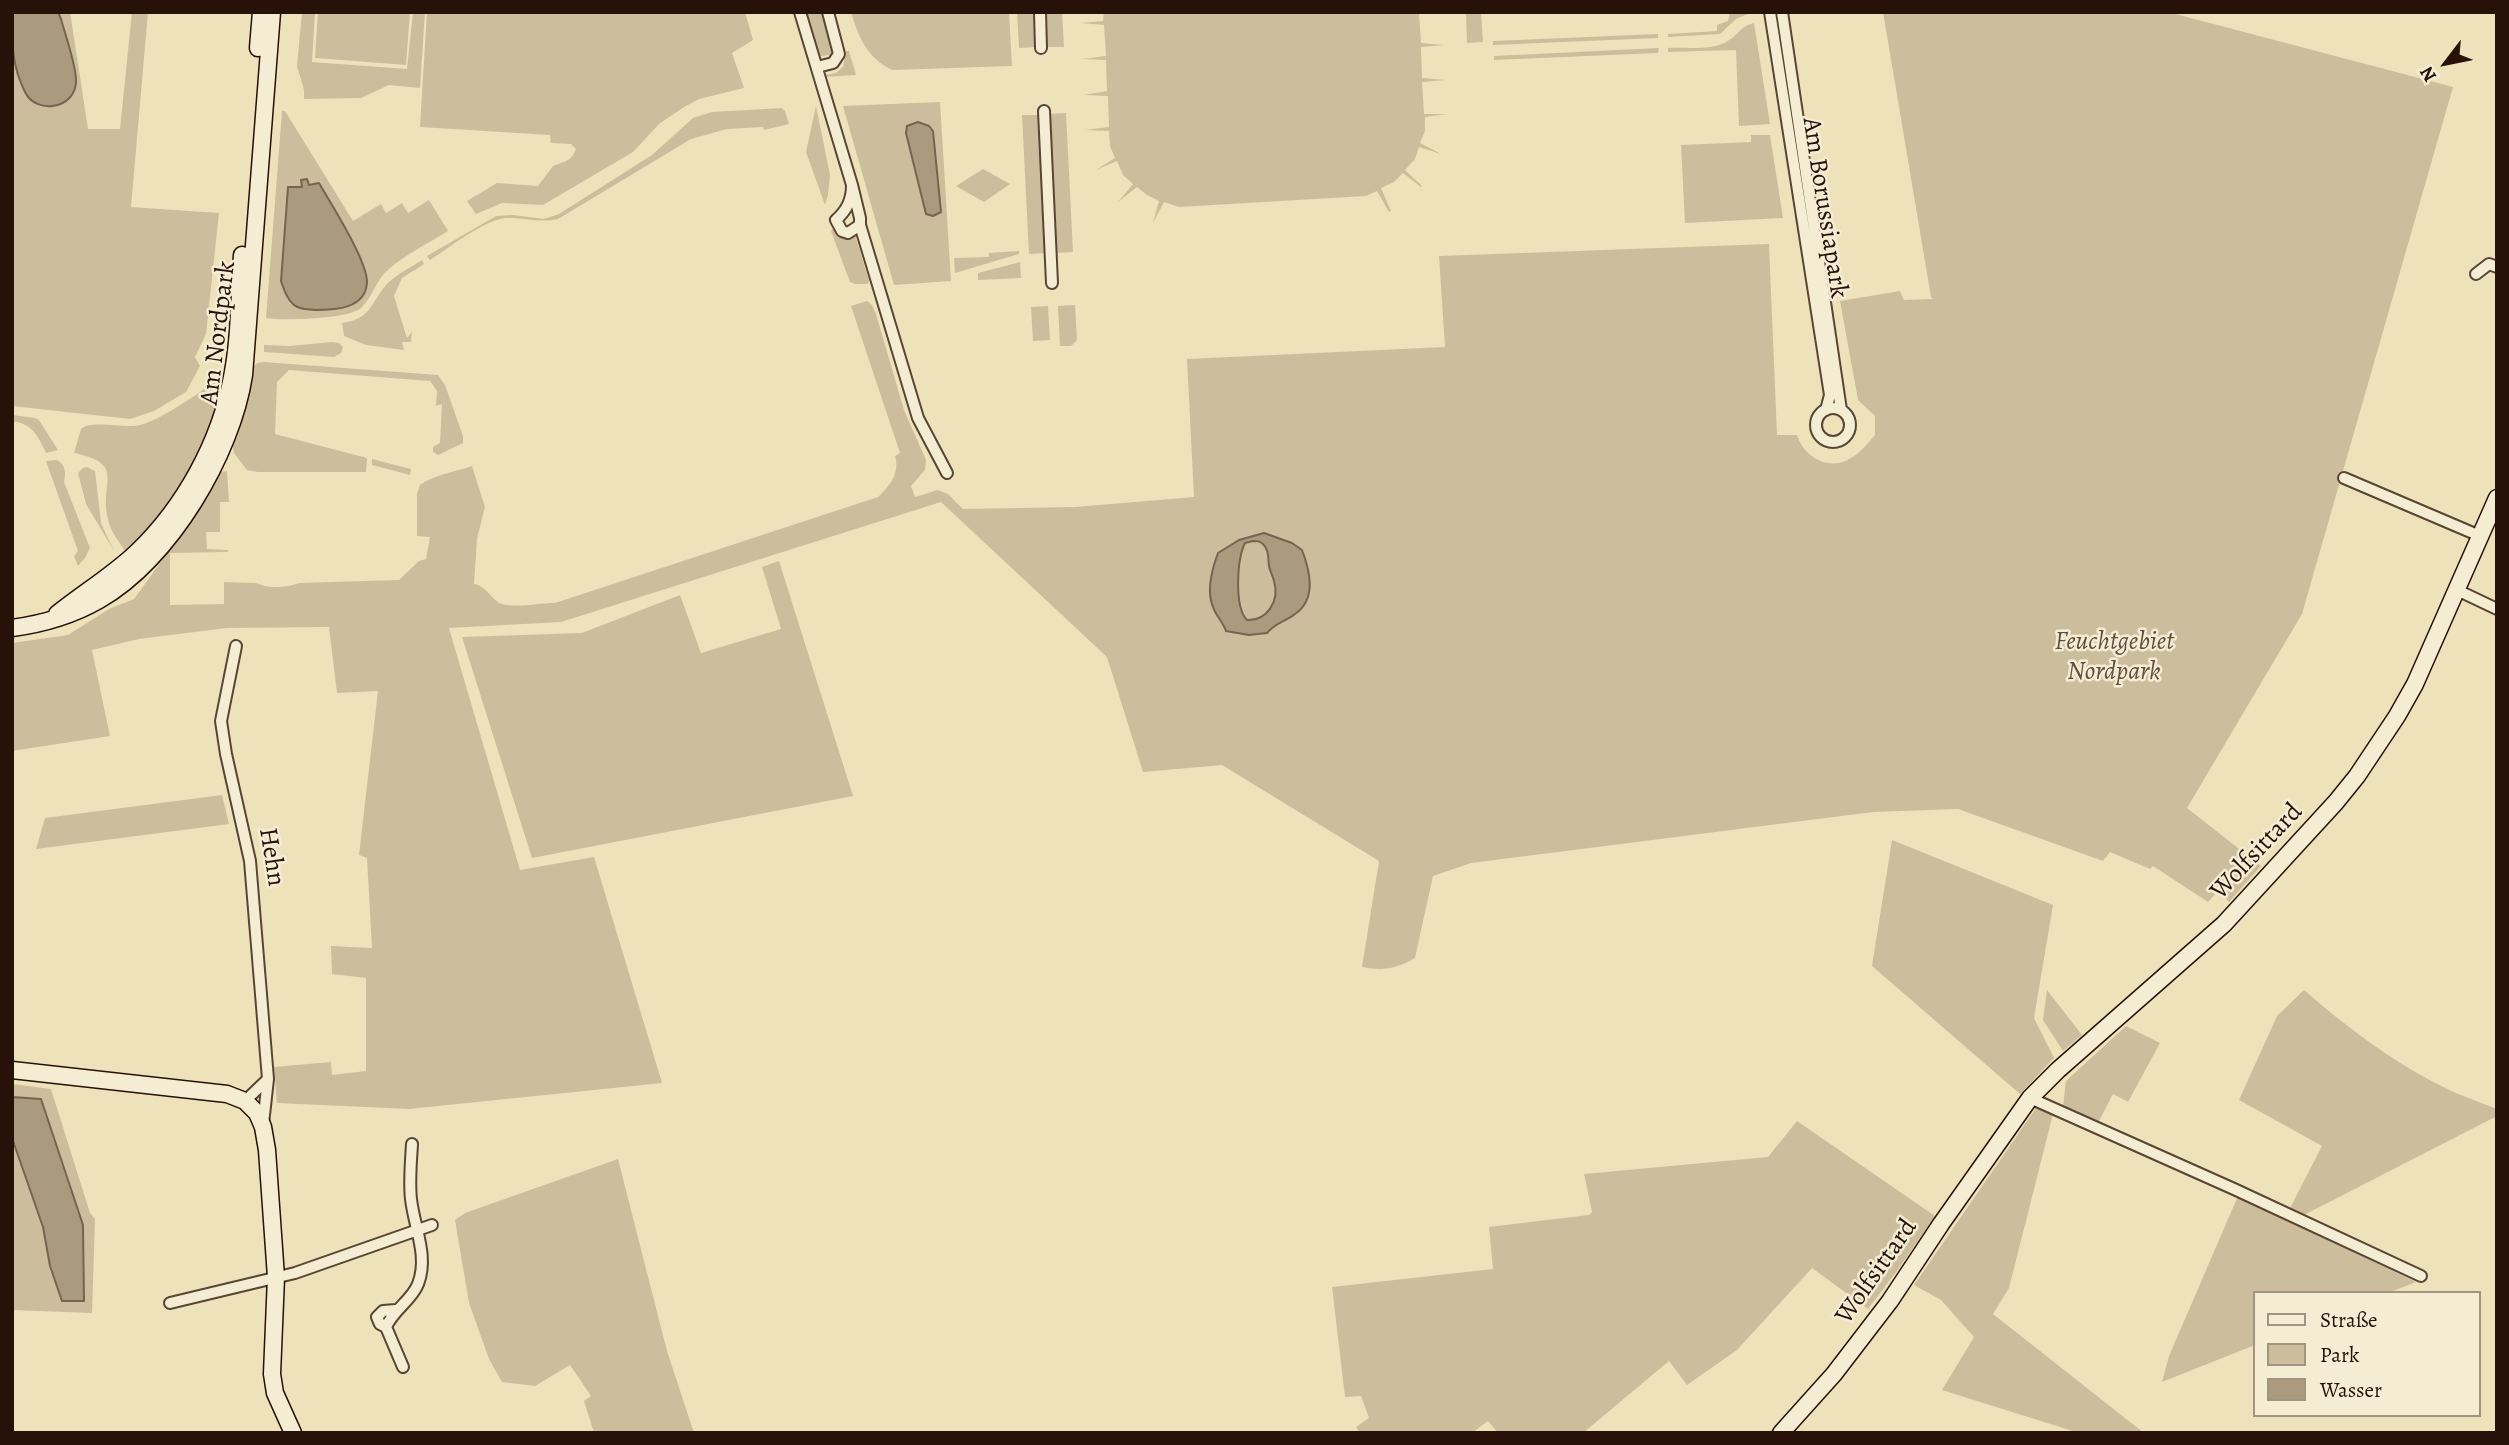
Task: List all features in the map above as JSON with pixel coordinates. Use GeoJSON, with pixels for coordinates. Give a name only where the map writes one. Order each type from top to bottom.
{"type":"FeatureCollection","features":[{"type":"Feature","properties":{"kind":"street","name":"Am Nordpark"},"geometry":{"type":"LineString","coordinates":[[49,619],[130,559],[161,527],[183,496],[207,452],[223,414],[232,377],[236,343],[261,12]]}},
{"type":"Feature","properties":{"kind":"street","name":"Am Nordpark"},"geometry":{"type":"LineString","coordinates":[[12,628],[74,613],[101,599],[132,576],[195,502],[218,459],[234,416],[244,375],[272,12]]}},
{"type":"Feature","properties":{"kind":"street"},"geometry":{"type":"LineString","coordinates":[[800,12],[918,418],[947,473]]}},
{"type":"Feature","properties":{"kind":"street"},"geometry":{"type":"LineString","coordinates":[[817,66],[833,63],[839,54],[828,12]]}},
{"type":"Feature","properties":{"kind":"street"},"geometry":{"type":"LineString","coordinates":[[1040,12],[1041,48]]}},
{"type":"Feature","properties":{"kind":"street","name":"Am Borussiapark"},"geometry":{"type":"LineString","coordinates":[[1770,12],[1830,396],[1826,410],[1818,418],[1817,430],[1824,439],[1834,442],[1843,439],[1850,429],[1849,419],[1841,410],[1782,12]]}},
{"type":"Feature","properties":{"kind":"street"},"geometry":{"type":"LineString","coordinates":[[1044,111],[1052,283]]}},
{"type":"Feature","properties":{"kind":"street"},"geometry":{"type":"LineString","coordinates":[[852,185],[850,203],[836,220],[842,231],[848,233],[860,225]]}},
{"type":"Feature","properties":{"kind":"street"},"geometry":{"type":"LineString","coordinates":[[2476,274],[2489,264],[2497,267]]}},
{"type":"Feature","properties":{"kind":"street"},"geometry":{"type":"LineString","coordinates":[[1826,410],[1841,410]]}},
{"type":"Feature","properties":{"kind":"street"},"geometry":{"type":"LineString","coordinates":[[2344,478],[2480,536]]}},
{"type":"Feature","properties":{"kind":"street","name":"Wolfsittard"},"geometry":{"type":"LineString","coordinates":[[1781,1433],[1834,1374],[1890,1301],[2030,1098],[2058,1070],[2224,924],[2357,776],[2415,684],[2497,498]]}},
{"type":"Feature","properties":{"kind":"street"},"geometry":{"type":"LineString","coordinates":[[2456,590],[2497,609]]}},
{"type":"Feature","properties":{"kind":"street","name":"Hehn"},"geometry":{"type":"LineString","coordinates":[[236,646],[221,720],[250,861],[268,1079],[263,1127]]}},
{"type":"Feature","properties":{"kind":"street"},"geometry":{"type":"LineString","coordinates":[[12,1070],[227,1094],[245,1101],[268,1079]]}},
{"type":"Feature","properties":{"kind":"street"},"geometry":{"type":"LineString","coordinates":[[2030,1098],[2421,1276]]}},
{"type":"Feature","properties":{"kind":"street","name":"Hehn"},"geometry":{"type":"LineString","coordinates":[[245,1101],[257,1114],[263,1127],[267,1150],[276,1277],[272,1374],[278,1401],[293,1433]]}},
{"type":"Feature","properties":{"kind":"street"},"geometry":{"type":"LineString","coordinates":[[403,1367],[386,1327],[396,1310],[407,1301],[417,1286],[422,1268],[419,1228],[411,1200],[412,1144]]}},
{"type":"Feature","properties":{"kind":"street"},"geometry":{"type":"LineString","coordinates":[[170,1303],[295,1273],[432,1225]]}},
{"type":"Feature","properties":{"kind":"green space"},"geometry":{"type":"Polygon","coordinates":[[[58,12],[70,12],[88,129],[120,129],[132,12],[148,12],[131,207],[219,213],[206,334],[195,357],[200,366],[186,392],[154,411],[130,419],[12,406],[12,59],[26,95],[77,81],[58,12]]]}},
{"type":"Feature","properties":{"kind":"green space"},"geometry":{"type":"Polygon","coordinates":[[[302,12],[315,12],[312,62],[407,69],[413,12],[425,12],[420,88],[389,85],[361,98],[304,99],[297,66],[302,12]]]}},
{"type":"Feature","properties":{"kind":"green space"},"geometry":{"type":"Polygon","coordinates":[[[318,12],[410,12],[406,65],[315,58],[318,12]]]}},
{"type":"Feature","properties":{"kind":"green space"},"geometry":{"type":"Polygon","coordinates":[[[427,12],[745,12],[753,40],[732,53],[744,88],[699,99],[684,107],[659,124],[633,152],[543,205],[502,203],[476,214],[467,201],[497,183],[538,186],[553,166],[570,159],[576,149],[571,144],[551,143],[550,135],[420,127],[427,12]]]}},
{"type":"Feature","properties":{"kind":"green space"},"geometry":{"type":"Polygon","coordinates":[[[806,12],[823,12],[833,48],[832,55],[820,56],[806,12]]]}},
{"type":"Feature","properties":{"kind":"green space"},"geometry":{"type":"Polygon","coordinates":[[[851,12],[1009,12],[1012,66],[892,70],[876,59],[865,46],[851,12]]]}},
{"type":"Feature","properties":{"kind":"green space"},"geometry":{"type":"Polygon","coordinates":[[[1017,12],[1034,12],[1036,47],[1019,48],[1017,12]]]}},
{"type":"Feature","properties":{"kind":"green space"},"geometry":{"type":"Polygon","coordinates":[[[1044,12],[1062,12],[1064,47],[1045,47],[1044,12]]]}},
{"type":"Feature","properties":{"kind":"green space"},"geometry":{"type":"Polygon","coordinates":[[[1104,12],[1422,12],[1419,13],[1421,43],[1444,45],[1421,47],[1422,78],[1446,80],[1422,82],[1424,114],[1447,114],[1425,117],[1425,131],[1420,143],[1441,154],[1419,147],[1415,159],[1405,170],[1421,187],[1403,173],[1394,182],[1381,188],[1391,211],[1389,212],[1377,191],[1366,196],[1179,207],[1164,202],[1153,223],[1159,201],[1137,187],[1118,202],[1133,184],[1123,175],[1117,161],[1096,170],[1115,158],[1110,146],[1109,131],[1085,130],[1109,127],[1108,96],[1084,95],[1107,91],[1106,60],[1082,59],[1106,56],[1104,25],[1081,23],[1103,21],[1104,12]]]}},
{"type":"Feature","properties":{"kind":"green space"},"geometry":{"type":"Polygon","coordinates":[[[1466,12],[1481,12],[1483,42],[1467,43],[1466,12]]]}},
{"type":"Feature","properties":{"kind":"green space"},"geometry":{"type":"Polygon","coordinates":[[[1730,12],[1752,12],[1736,19],[1720,34],[1668,37],[1668,34],[1717,31],[1717,25],[1728,21],[1730,12]]]}},
{"type":"Feature","properties":{"kind":"green space","name":"Feuchtgebiet Nordpark"},"geometry":{"type":"Polygon","coordinates":[[[1883,12],[2168,12],[2453,87],[2302,614],[2187,808],[2261,866],[2229,902],[2218,891],[2208,902],[2153,866],[2150,869],[2110,852],[2103,861],[1958,809],[1873,812],[1471,863],[1433,876],[1415,958],[1389,968],[1362,967],[1379,861],[1222,765],[1143,772],[1107,657],[941,502],[561,622],[449,628],[520,870],[594,857],[662,1083],[409,1109],[277,1103],[274,1067],[331,1062],[332,1075],[366,1071],[366,978],[332,974],[331,946],[372,948],[367,858],[359,855],[378,691],[337,693],[329,627],[227,628],[139,639],[92,650],[110,736],[12,751],[12,643],[68,635],[109,609],[134,599],[192,519],[220,472],[227,471],[229,502],[220,502],[220,532],[206,532],[207,549],[228,552],[170,553],[170,605],[224,604],[224,582],[278,587],[299,583],[399,580],[419,561],[426,559],[430,537],[417,536],[417,494],[420,485],[438,476],[472,466],[485,507],[477,539],[474,584],[482,587],[498,602],[508,605],[555,603],[878,497],[893,479],[895,456],[900,453],[851,306],[867,301],[876,314],[904,410],[926,460],[925,470],[911,486],[915,497],[938,490],[948,494],[963,509],[1075,507],[1194,497],[1187,359],[1445,347],[1439,256],[1769,244],[1777,435],[1797,435],[1805,450],[1818,460],[1826,463],[1843,462],[1858,453],[1875,435],[1875,416],[1858,400],[1840,301],[1900,291],[1904,300],[1933,299],[1883,12]]]}},
{"type":"Feature","properties":{"kind":"green space"},"geometry":{"type":"Polygon","coordinates":[[[1754,23],[1770,124],[1739,126],[1736,50],[1668,52],[1668,48],[1705,48],[1720,45],[1745,26],[1754,23]]]}},
{"type":"Feature","properties":{"kind":"green space"},"geometry":{"type":"Polygon","coordinates":[[[1658,34],[1658,38],[1493,45],[1493,41],[1658,34]]]}},
{"type":"Feature","properties":{"kind":"green space"},"geometry":{"type":"Polygon","coordinates":[[[1659,48],[1658,53],[1494,60],[1494,56],[1659,48]]]}},
{"type":"Feature","properties":{"kind":"green space"},"geometry":{"type":"Polygon","coordinates":[[[846,51],[849,51],[856,75],[825,77],[843,67],[846,51]]]}},
{"type":"Feature","properties":{"kind":"green space"},"geometry":{"type":"Polygon","coordinates":[[[940,102],[951,281],[894,285],[843,106],[940,102]]]}},
{"type":"Feature","properties":{"kind":"green space"},"geometry":{"type":"Polygon","coordinates":[[[816,106],[830,175],[825,205],[806,152],[816,106]]]}},
{"type":"Feature","properties":{"kind":"green space"},"geometry":{"type":"Polygon","coordinates":[[[782,108],[789,124],[764,130],[763,127],[727,129],[691,139],[558,219],[545,221],[499,219],[457,241],[430,260],[427,256],[496,216],[544,219],[559,214],[652,155],[693,118],[712,112],[782,108]]]}},
{"type":"Feature","properties":{"kind":"green space"},"geometry":{"type":"Polygon","coordinates":[[[282,111],[285,111],[353,221],[381,204],[386,213],[402,203],[408,213],[429,200],[448,231],[389,269],[365,304],[354,312],[315,318],[266,318],[282,111]]]}},
{"type":"Feature","properties":{"kind":"green space"},"geometry":{"type":"Polygon","coordinates":[[[1066,113],[1073,252],[1056,253],[1049,114],[1066,113]]]}},
{"type":"Feature","properties":{"kind":"green space"},"geometry":{"type":"Polygon","coordinates":[[[1022,115],[1040,115],[1046,253],[1029,254],[1022,115]]]}},
{"type":"Feature","properties":{"kind":"green space"},"geometry":{"type":"Polygon","coordinates":[[[1751,135],[1770,135],[1783,218],[1685,223],[1681,145],[1751,142],[1751,135]]]}},
{"type":"Feature","properties":{"kind":"green space"},"geometry":{"type":"Polygon","coordinates":[[[983,169],[1010,184],[984,202],[956,186],[983,169]]]}},
{"type":"Feature","properties":{"kind":"green space"},"geometry":{"type":"Polygon","coordinates":[[[834,228],[848,236],[855,235],[868,284],[850,282],[831,231],[834,228]]]}},
{"type":"Feature","properties":{"kind":"green space"},"geometry":{"type":"Polygon","coordinates":[[[1019,251],[1019,254],[955,273],[954,258],[989,257],[989,253],[1019,251]]]}},
{"type":"Feature","properties":{"kind":"green space"},"geometry":{"type":"Polygon","coordinates":[[[422,260],[424,264],[402,278],[394,296],[407,338],[412,332],[411,342],[402,342],[404,350],[366,345],[344,336],[342,323],[359,318],[369,310],[390,281],[422,260]]]}},
{"type":"Feature","properties":{"kind":"green space"},"geometry":{"type":"Polygon","coordinates":[[[1020,262],[1021,278],[978,280],[978,273],[1020,262]]]}},
{"type":"Feature","properties":{"kind":"green space"},"geometry":{"type":"Polygon","coordinates":[[[1075,305],[1077,340],[1071,346],[1060,346],[1058,306],[1075,305]]]}},
{"type":"Feature","properties":{"kind":"green space"},"geometry":{"type":"Polygon","coordinates":[[[1048,306],[1050,340],[1033,341],[1031,307],[1048,306]]]}},
{"type":"Feature","properties":{"kind":"green space"},"geometry":{"type":"Polygon","coordinates":[[[332,342],[343,347],[341,353],[334,357],[264,352],[264,345],[290,346],[332,342]]]}},
{"type":"Feature","properties":{"kind":"green space"},"geometry":{"type":"Polygon","coordinates":[[[257,363],[438,375],[445,385],[463,443],[438,455],[433,452],[433,447],[440,443],[442,404],[436,406],[437,391],[430,381],[289,370],[277,382],[275,434],[367,458],[366,472],[247,470],[234,453],[232,443],[250,371],[257,363]]]}},
{"type":"Feature","properties":{"kind":"green space"},"geometry":{"type":"Polygon","coordinates":[[[229,372],[210,425],[190,469],[163,510],[126,552],[109,523],[106,469],[90,457],[74,453],[81,429],[100,424],[134,426],[147,423],[176,408],[229,372]]]}},
{"type":"Feature","properties":{"kind":"green space"},"geometry":{"type":"Polygon","coordinates":[[[12,415],[39,420],[58,450],[46,453],[34,432],[25,425],[12,421],[12,415]]]}},
{"type":"Feature","properties":{"kind":"green space"},"geometry":{"type":"Polygon","coordinates":[[[372,459],[411,469],[410,475],[372,465],[372,459]]]}},
{"type":"Feature","properties":{"kind":"green space"},"geometry":{"type":"Polygon","coordinates":[[[57,460],[64,467],[64,482],[90,548],[78,566],[74,556],[78,551],[46,461],[57,460]]]}},
{"type":"Feature","properties":{"kind":"green space"},"geometry":{"type":"Polygon","coordinates":[[[87,467],[95,471],[101,523],[114,551],[86,504],[78,473],[87,467]]]}},
{"type":"Feature","properties":{"kind":"green space"},"geometry":{"type":"Polygon","coordinates":[[[779,561],[853,796],[532,858],[462,637],[582,633],[680,595],[701,653],[781,629],[762,567],[779,561]]]}},
{"type":"Feature","properties":{"kind":"green space"},"geometry":{"type":"Polygon","coordinates":[[[222,795],[229,824],[36,849],[45,818],[222,795]]]}},
{"type":"Feature","properties":{"kind":"green space"},"geometry":{"type":"Polygon","coordinates":[[[1892,840],[2053,905],[2034,1018],[2054,1058],[2020,1094],[1872,966],[1892,840]]]}},
{"type":"Feature","properties":{"kind":"green space"},"geometry":{"type":"Polygon","coordinates":[[[2047,990],[2082,1035],[2063,1051],[2043,1020],[2047,990]]]}},
{"type":"Feature","properties":{"kind":"green space"},"geometry":{"type":"Polygon","coordinates":[[[2304,990],[2384,1052],[2437,1084],[2497,1109],[2497,1116],[2302,1216],[2289,1210],[2322,1146],[2239,1100],[2277,1016],[2304,990]]]}},
{"type":"Feature","properties":{"kind":"green space"},"geometry":{"type":"Polygon","coordinates":[[[2126,1026],[2160,1043],[2128,1102],[2113,1094],[2098,1123],[2063,1107],[2066,1081],[2126,1026]]]}},
{"type":"Feature","properties":{"kind":"green space"},"geometry":{"type":"Polygon","coordinates":[[[12,1084],[51,1089],[90,1213],[95,1219],[92,1313],[12,1310],[12,1138],[43,1227],[50,1266],[71,1186],[41,1099],[12,1097],[12,1084]]]}},
{"type":"Feature","properties":{"kind":"green space"},"geometry":{"type":"Polygon","coordinates":[[[2036,1108],[2053,1114],[2009,1288],[1993,1314],[2144,1433],[2079,1433],[1942,1390],[1974,1337],[1941,1300],[1914,1285],[2036,1108]]]}},
{"type":"Feature","properties":{"kind":"green space"},"geometry":{"type":"Polygon","coordinates":[[[1797,1121],[1935,1216],[1868,1309],[1812,1268],[1737,1350],[1687,1385],[1669,1361],[1583,1433],[1498,1433],[1488,1421],[1472,1433],[1360,1433],[1356,1427],[1369,1418],[1361,1396],[1345,1397],[1332,1287],[1493,1269],[1489,1227],[1589,1215],[1592,1212],[1584,1174],[1768,1157],[1797,1121]]]}},
{"type":"Feature","properties":{"kind":"green space"},"geometry":{"type":"Polygon","coordinates":[[[618,1159],[667,1351],[694,1433],[594,1433],[584,1401],[591,1396],[570,1365],[535,1386],[502,1382],[489,1359],[469,1303],[455,1220],[465,1213],[618,1159]]]}},
{"type":"Feature","properties":{"kind":"green space"},"geometry":{"type":"Polygon","coordinates":[[[2238,1196],[2416,1282],[2393,1291],[2254,1291],[2254,1345],[2162,1382],[2169,1356],[2238,1196]]]}},
{"type":"Feature","properties":{"kind":"water"},"geometry":{"type":"Polygon","coordinates":[[[12,12],[58,12],[76,76],[74,91],[62,103],[54,106],[37,104],[25,92],[15,62],[12,12]]]}},
{"type":"Feature","properties":{"kind":"water"},"geometry":{"type":"Polygon","coordinates":[[[918,122],[929,126],[933,131],[941,212],[933,216],[926,214],[906,133],[907,126],[918,122]]]}},
{"type":"Feature","properties":{"kind":"water"},"geometry":{"type":"Polygon","coordinates":[[[307,179],[309,185],[319,183],[348,232],[365,272],[365,291],[361,298],[348,306],[323,310],[299,308],[289,300],[281,281],[288,187],[302,187],[301,180],[307,179]]]}},
{"type":"Feature","properties":{"kind":"water"},"geometry":{"type":"Polygon","coordinates":[[[1264,533],[1292,543],[1302,550],[1305,558],[1310,584],[1306,601],[1295,614],[1267,633],[1249,635],[1226,631],[1214,610],[1210,594],[1218,553],[1239,540],[1264,533]],[[1245,543],[1239,571],[1240,605],[1247,620],[1266,613],[1275,596],[1268,554],[1262,543],[1245,543]]]}},
{"type":"Feature","properties":{"kind":"water"},"geometry":{"type":"Polygon","coordinates":[[[12,1097],[41,1099],[83,1225],[84,1301],[62,1301],[50,1266],[43,1227],[12,1138],[12,1097]]]}}]}
